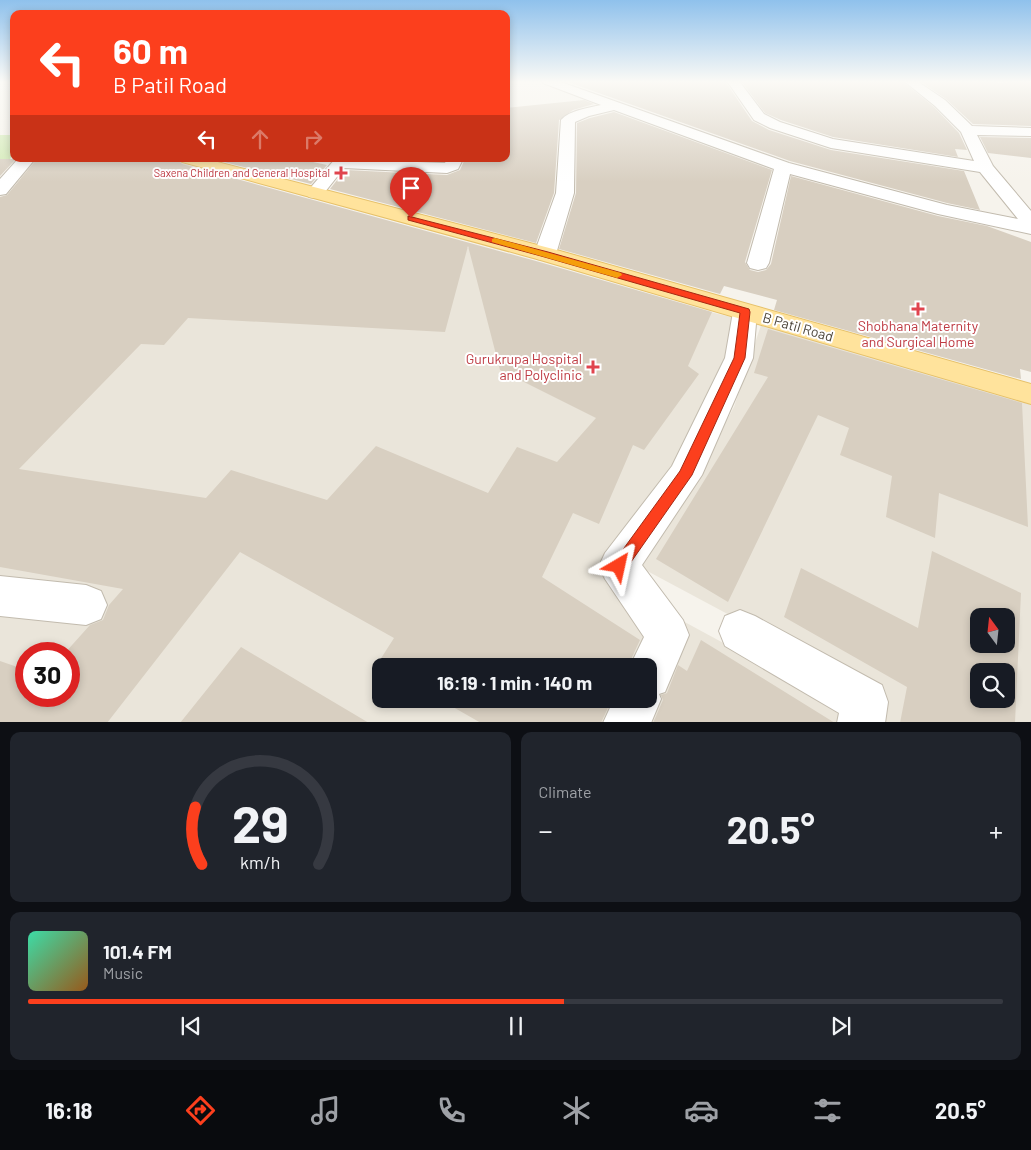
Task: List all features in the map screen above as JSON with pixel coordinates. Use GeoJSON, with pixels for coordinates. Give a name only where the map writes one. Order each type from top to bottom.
{"type":"FeatureCollection","features":[{"type":"Feature","properties":{"kind":"main road","name":"B Patil Road"},"geometry":{"type":"LineString","coordinates":[[199,162],[545,254],[1031,394]]}},
{"type":"Feature","properties":{"kind":"street"},"geometry":{"type":"LineString","coordinates":[[545,254],[565,192],[568,120],[580,115]]}},
{"type":"Feature","properties":{"kind":"street"},"geometry":{"type":"LineString","coordinates":[[637,115],[784,167],[944,210],[1031,228]]}},
{"type":"Feature","properties":{"kind":"street"},"geometry":{"type":"LineString","coordinates":[[757,115],[775,125],[831,143],[985,168]]}},
{"type":"Feature","properties":{"kind":"street"},"geometry":{"type":"LineString","coordinates":[[952,115],[968,130],[985,168],[1031,223]]}},
{"type":"Feature","properties":{"kind":"street"},"geometry":{"type":"LineString","coordinates":[[968,130],[1031,132]]}},
{"type":"Feature","properties":{"kind":"street"},"geometry":{"type":"LineString","coordinates":[[0,190],[24,162]]}},
{"type":"Feature","properties":{"kind":"street"},"geometry":{"type":"LineString","coordinates":[[315,193],[340,162]]}},
{"type":"Feature","properties":{"kind":"street"},"geometry":{"type":"LineString","coordinates":[[356,162],[447,168],[452,166],[454,162]]}},
{"type":"Feature","properties":{"kind":"street"},"geometry":{"type":"LineString","coordinates":[[758,263],[784,167]]}},
{"type":"Feature","properties":{"kind":"street"},"geometry":{"type":"LineString","coordinates":[[657,659],[668,635],[619,566],[685,475],[739,358],[745,312]]}},
{"type":"Feature","properties":{"kind":"street"},"geometry":{"type":"LineString","coordinates":[[0,596],[86,605]]}},
{"type":"Feature","properties":{"kind":"street"},"geometry":{"type":"LineString","coordinates":[[740,631],[864,702],[860,722]]}},
{"type":"Feature","properties":{"kind":"street"},"geometry":{"type":"LineString","coordinates":[[627,722],[634,708]]}},
{"type":"Feature","properties":{"kind":"shaded area"},"geometry":{"type":"Polygon","coordinates":[[[32,162],[178,162],[576,280],[735,318],[719,388],[609,581],[845,709],[842,722],[0,722],[0,208],[31,177],[19,178],[32,162]]]}},
{"type":"Feature","properties":{"kind":"shaded area"},"geometry":{"type":"Polygon","coordinates":[[[762,322],[1031,403],[1031,722],[867,722],[873,692],[636,565],[679,507],[734,407],[762,322]]]}},
{"type":"Feature","properties":{"kind":"green space"},"geometry":{"type":"Polygon","coordinates":[[[0,135],[10,135],[10,159],[0,169],[0,135]]]}},
{"type":"Feature","properties":{"kind":"building"},"geometry":{"type":"Polygon","coordinates":[[[510,115],[566,115],[559,120],[554,193],[536,243],[330,189],[345,170],[447,175],[460,170],[464,162],[510,162],[510,115]]]}},
{"type":"Feature","properties":{"kind":"building"},"geometry":{"type":"Polygon","coordinates":[[[603,115],[621,115],[772,170],[745,262],[750,270],[758,272],[766,270],[771,264],[791,176],[938,216],[987,226],[1031,242],[1031,372],[1020,369],[1021,379],[774,310],[777,300],[724,286],[720,294],[559,249],[576,193],[577,123],[603,115]]]}},
{"type":"Feature","properties":{"kind":"building"},"geometry":{"type":"Polygon","coordinates":[[[660,115],[748,115],[752,121],[769,130],[831,150],[964,171],[980,210],[947,203],[790,161],[660,115]]]}},
{"type":"Feature","properties":{"kind":"building"},"geometry":{"type":"Polygon","coordinates":[[[769,115],[941,115],[959,133],[967,150],[955,149],[958,157],[833,137],[769,115]]]}},
{"type":"Feature","properties":{"kind":"building"},"geometry":{"type":"Polygon","coordinates":[[[963,115],[1031,115],[1031,126],[973,124],[963,115]]]}},
{"type":"Feature","properties":{"kind":"building"},"geometry":{"type":"Polygon","coordinates":[[[980,137],[1031,138],[1031,158],[988,153],[980,137]]]}},
{"type":"Feature","properties":{"kind":"building"},"geometry":{"type":"Polygon","coordinates":[[[0,159],[10,159],[10,162],[13,162],[0,176],[0,159]]]}},
{"type":"Feature","properties":{"kind":"building"},"geometry":{"type":"Polygon","coordinates":[[[34,162],[180,162],[712,312],[688,366],[699,374],[644,450],[633,445],[599,524],[573,513],[542,577],[640,640],[632,658],[381,658],[394,638],[240,552],[108,722],[0,722],[0,661],[15,666],[15,707],[80,707],[80,642],[75,642],[90,625],[103,620],[109,605],[123,589],[0,567],[0,197],[7,195],[34,162]],[[468,246],[445,332],[188,318],[164,345],[141,344],[19,469],[206,498],[231,470],[327,500],[376,446],[488,493],[517,447],[557,462],[596,418],[500,370],[468,246]]]}},
{"type":"Feature","properties":{"kind":"building"},"geometry":{"type":"Polygon","coordinates":[[[224,162],[313,162],[327,165],[311,184],[224,162]]]}},
{"type":"Feature","properties":{"kind":"building"},"geometry":{"type":"Polygon","coordinates":[[[768,329],[1022,403],[1028,527],[939,493],[935,538],[886,517],[892,476],[840,455],[849,428],[818,415],[728,602],[656,559],[768,377],[754,373],[768,329]]]}},
{"type":"Feature","properties":{"kind":"building"},"geometry":{"type":"Polygon","coordinates":[[[932,551],[1021,593],[1015,722],[900,722],[907,687],[784,617],[801,568],[918,628],[932,551]]]}},
{"type":"Feature","properties":{"kind":"building"},"geometry":{"type":"Polygon","coordinates":[[[701,640],[833,722],[653,722],[663,700],[661,695],[667,693],[678,665],[687,671],[701,640]]]}},
{"type":"Feature","properties":{"kind":"building"},"geometry":{"type":"Polygon","coordinates":[[[241,647],[367,722],[181,722],[241,647]]]}},
{"type":"Feature","properties":{"kind":"building"},"geometry":{"type":"Polygon","coordinates":[[[455,708],[608,708],[601,722],[479,722],[455,708]]]}},
{"type":"Feature","properties":{"kind":"slow traffic"},"geometry":{"type":"LineString","coordinates":[[495,240],[617,275]]}},
{"type":"Feature","properties":{"kind":"place","name":"Saxena Children and General Hospital"},"geometry":{"type":"Point","coordinates":[341,173]}},
{"type":"Feature","properties":{"kind":"place","name":"Shobhana Maternity and Surgical Home"},"geometry":{"type":"Point","coordinates":[918,309]}},
{"type":"Feature","properties":{"kind":"place","name":"Gurukrupa Hospital and Polyclinic"},"geometry":{"type":"Point","coordinates":[593,367]}},
{"type":"Feature","properties":{"kind":"route"},"geometry":{"type":"LineString","coordinates":[[411,218],[545,254],[745,312],[739,358],[685,475],[619,566]]}}]}
